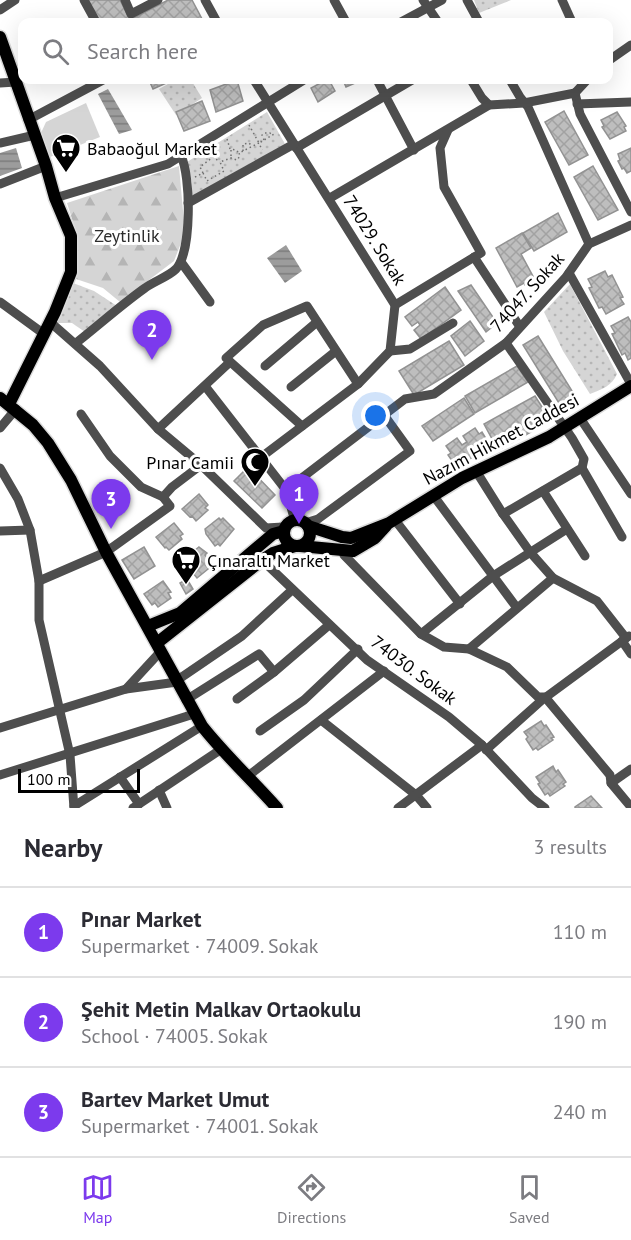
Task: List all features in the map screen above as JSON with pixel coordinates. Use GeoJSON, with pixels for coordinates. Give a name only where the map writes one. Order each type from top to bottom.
{"type":"FeatureCollection","features":[{"type":"Feature","properties":{"kind":"main road"},"geometry":{"type":"LineString","coordinates":[[1,44],[46,166],[55,198],[71,236],[71,272],[50,322],[8,404],[33,425],[48,443],[71,480],[106,552],[194,714],[220,750],[277,808]]}},
{"type":"Feature","properties":{"kind":"main road","name":"Nazım Hikmet Caddesi"},"geometry":{"type":"LineString","coordinates":[[159,647],[261,560],[273,553],[298,546],[353,551],[362,547],[392,522],[433,495],[476,471],[565,428],[631,385]]}},
{"type":"Feature","properties":{"kind":"main road","name":"Nazım Hikmet Caddesi"},"geometry":{"type":"LineString","coordinates":[[295,525],[351,538],[392,522]]}},
{"type":"Feature","properties":{"kind":"main road"},"geometry":{"type":"LineString","coordinates":[[148,626],[180,613],[273,534],[295,525]]}},
{"type":"Feature","properties":{"kind":"main road"},"geometry":{"type":"LineString","coordinates":[[295,525],[309,538],[298,546],[288,543],[295,525]]}},
{"type":"Feature","properties":{"kind":"street"},"geometry":{"type":"LineString","coordinates":[[0,10],[15,0]]}},
{"type":"Feature","properties":{"kind":"street"},"geometry":{"type":"LineString","coordinates":[[84,0],[94,18]]}},
{"type":"Feature","properties":{"kind":"street"},"geometry":{"type":"LineString","coordinates":[[125,0],[131,14],[159,0]]}},
{"type":"Feature","properties":{"kind":"street"},"geometry":{"type":"LineString","coordinates":[[205,0],[211,18]]}},
{"type":"Feature","properties":{"kind":"street"},"geometry":{"type":"LineString","coordinates":[[334,0],[344,18]]}},
{"type":"Feature","properties":{"kind":"street"},"geometry":{"type":"LineString","coordinates":[[406,18],[425,4],[442,0]]}},
{"type":"Feature","properties":{"kind":"street"},"geometry":{"type":"LineString","coordinates":[[467,0],[477,18]]}},
{"type":"Feature","properties":{"kind":"street"},"geometry":{"type":"LineString","coordinates":[[562,0],[570,18]]}},
{"type":"Feature","properties":{"kind":"street"},"geometry":{"type":"LineString","coordinates":[[425,4],[435,18]]}},
{"type":"Feature","properties":{"kind":"street"},"geometry":{"type":"LineString","coordinates":[[613,58],[631,45]]}},
{"type":"Feature","properties":{"kind":"street"},"geometry":{"type":"LineString","coordinates":[[0,83],[16,82]]}},
{"type":"Feature","properties":{"kind":"street"},"geometry":{"type":"LineString","coordinates":[[28,120],[96,84]]}},
{"type":"Feature","properties":{"kind":"street","name":"74029. Sokak"},"geometry":{"type":"LineString","coordinates":[[257,84],[395,305],[390,351]]}},
{"type":"Feature","properties":{"kind":"street"},"geometry":{"type":"LineString","coordinates":[[55,198],[168,164],[297,84]]}},
{"type":"Feature","properties":{"kind":"street"},"geometry":{"type":"LineString","coordinates":[[379,84],[414,150]]}},
{"type":"Feature","properties":{"kind":"street"},"geometry":{"type":"LineString","coordinates":[[188,203],[405,84]]}},
{"type":"Feature","properties":{"kind":"street"},"geometry":{"type":"LineString","coordinates":[[473,84],[489,105]]}},
{"type":"Feature","properties":{"kind":"street"},"geometry":{"type":"LineString","coordinates":[[512,84],[519,98],[524,102],[589,244]]}},
{"type":"Feature","properties":{"kind":"street"},"geometry":{"type":"LineString","coordinates":[[330,198],[489,105],[524,102],[575,93],[583,84]]}},
{"type":"Feature","properties":{"kind":"street"},"geometry":{"type":"LineString","coordinates":[[575,93],[577,104],[631,212]]}},
{"type":"Feature","properties":{"kind":"street"},"geometry":{"type":"LineString","coordinates":[[577,104],[631,102]]}},
{"type":"Feature","properties":{"kind":"street"},"geometry":{"type":"LineString","coordinates":[[448,130],[440,148],[444,187],[477,255],[520,327]]}},
{"type":"Feature","properties":{"kind":"street"},"geometry":{"type":"LineString","coordinates":[[0,143],[35,135]]}},
{"type":"Feature","properties":{"kind":"street"},"geometry":{"type":"LineString","coordinates":[[76,343],[147,286],[176,270],[181,262],[186,247],[188,203],[181,156]]}},
{"type":"Feature","properties":{"kind":"street"},"geometry":{"type":"LineString","coordinates":[[0,184],[46,166]]}},
{"type":"Feature","properties":{"kind":"street","name":"74047. Sokak"},"geometry":{"type":"LineString","coordinates":[[286,490],[405,399],[434,394],[506,343],[569,273],[589,244],[631,225]]}},
{"type":"Feature","properties":{"kind":"street"},"geometry":{"type":"LineString","coordinates":[[395,305],[477,255]]}},
{"type":"Feature","properties":{"kind":"street"},"geometry":{"type":"LineString","coordinates":[[181,262],[210,302]]}},
{"type":"Feature","properties":{"kind":"street"},"geometry":{"type":"LineString","coordinates":[[569,273],[631,385]]}},
{"type":"Feature","properties":{"kind":"street"},"geometry":{"type":"LineString","coordinates":[[0,302],[44,334]]}},
{"type":"Feature","properties":{"kind":"street"},"geometry":{"type":"LineString","coordinates":[[158,429],[205,386],[263,324],[307,306],[358,384]]}},
{"type":"Feature","properties":{"kind":"street"},"geometry":{"type":"LineString","coordinates":[[50,322],[100,366],[158,429],[201,465],[266,528],[295,525],[318,519],[410,451],[384,415]]}},
{"type":"Feature","properties":{"kind":"street"},"geometry":{"type":"LineString","coordinates":[[265,366],[317,322]]}},
{"type":"Feature","properties":{"kind":"street"},"geometry":{"type":"LineString","coordinates":[[260,458],[358,384],[390,351],[410,349],[453,323]]}},
{"type":"Feature","properties":{"kind":"street"},"geometry":{"type":"LineString","coordinates":[[506,343],[584,459],[582,468],[622,537]]}},
{"type":"Feature","properties":{"kind":"street"},"geometry":{"type":"LineString","coordinates":[[291,387],[336,351]]}},
{"type":"Feature","properties":{"kind":"street"},"geometry":{"type":"LineString","coordinates":[[228,360],[302,426]]}},
{"type":"Feature","properties":{"kind":"street"},"geometry":{"type":"LineString","coordinates":[[205,386],[286,490],[295,525]]}},
{"type":"Feature","properties":{"kind":"street"},"geometry":{"type":"LineString","coordinates":[[0,429],[8,404]]}},
{"type":"Feature","properties":{"kind":"street"},"geometry":{"type":"LineString","coordinates":[[39,581],[106,552],[170,506],[163,497],[141,487],[110,456],[81,414]]}},
{"type":"Feature","properties":{"kind":"street"},"geometry":{"type":"LineString","coordinates":[[580,418],[631,494]]}},
{"type":"Feature","properties":{"kind":"street"},"geometry":{"type":"LineString","coordinates":[[163,497],[172,486],[201,465]]}},
{"type":"Feature","properties":{"kind":"street"},"geometry":{"type":"LineString","coordinates":[[503,514],[582,468]]}},
{"type":"Feature","properties":{"kind":"street"},"geometry":{"type":"LineString","coordinates":[[476,471],[530,552],[553,578],[597,601],[626,638],[631,654]]}},
{"type":"Feature","properties":{"kind":"street"},"geometry":{"type":"LineString","coordinates":[[2,475],[18,499],[30,530],[39,581],[38,604],[41,628],[70,755],[74,807],[202,726]]}},
{"type":"Feature","properties":{"kind":"street"},"geometry":{"type":"LineString","coordinates":[[543,491],[585,556]]}},
{"type":"Feature","properties":{"kind":"street"},"geometry":{"type":"LineString","coordinates":[[433,495],[518,608]]}},
{"type":"Feature","properties":{"kind":"street"},"geometry":{"type":"LineString","coordinates":[[392,522],[460,604]]}},
{"type":"Feature","properties":{"kind":"street"},"geometry":{"type":"LineString","coordinates":[[421,634],[493,576],[567,529]]}},
{"type":"Feature","properties":{"kind":"street"},"geometry":{"type":"LineString","coordinates":[[0,531],[30,530]]}},
{"type":"Feature","properties":{"kind":"street"},"geometry":{"type":"LineString","coordinates":[[344,550],[344,555],[421,634],[444,647],[469,649],[507,667],[538,698],[545,697]]}},
{"type":"Feature","properties":{"kind":"street","name":"74030. Sokak"},"geometry":{"type":"LineString","coordinates":[[261,560],[368,660],[449,717],[545,808]]}},
{"type":"Feature","properties":{"kind":"street"},"geometry":{"type":"LineString","coordinates":[[469,649],[553,578]]}},
{"type":"Feature","properties":{"kind":"street"},"geometry":{"type":"LineString","coordinates":[[0,728],[126,689],[176,682],[242,636],[292,590]]}},
{"type":"Feature","properties":{"kind":"street"},"geometry":{"type":"LineString","coordinates":[[237,699],[274,672],[328,625]]}},
{"type":"Feature","properties":{"kind":"street"},"geometry":{"type":"LineString","coordinates":[[398,808],[484,748],[545,697],[626,638]]}},
{"type":"Feature","properties":{"kind":"street"},"geometry":{"type":"LineString","coordinates":[[126,689],[159,647]]}},
{"type":"Feature","properties":{"kind":"street"},"geometry":{"type":"LineString","coordinates":[[260,731],[304,700],[358,649]]}},
{"type":"Feature","properties":{"kind":"street"},"geometry":{"type":"LineString","coordinates":[[186,700],[259,654],[274,672]]}},
{"type":"Feature","properties":{"kind":"street"},"geometry":{"type":"LineString","coordinates":[[248,776],[384,671]]}},
{"type":"Feature","properties":{"kind":"street"},"geometry":{"type":"LineString","coordinates":[[545,697],[610,775],[611,783],[631,807]]}},
{"type":"Feature","properties":{"kind":"street"},"geometry":{"type":"LineString","coordinates":[[0,775],[70,755],[194,714]]}},
{"type":"Feature","properties":{"kind":"street"},"geometry":{"type":"LineString","coordinates":[[321,720],[416,795],[427,808]]}},
{"type":"Feature","properties":{"kind":"street"},"geometry":{"type":"LineString","coordinates":[[120,777],[136,806],[220,750]]}},
{"type":"Feature","properties":{"kind":"street"},"geometry":{"type":"LineString","coordinates":[[611,783],[631,769]]}},
{"type":"Feature","properties":{"kind":"street"},"geometry":{"type":"LineString","coordinates":[[159,790],[167,808]]}},
{"type":"Feature","properties":{"kind":"street"},"geometry":{"type":"LineString","coordinates":[[620,808],[621,794]]}},
{"type":"Feature","properties":{"kind":"path"},"geometry":{"type":"LineString","coordinates":[[247,122],[259,143]]}},
{"type":"Feature","properties":{"kind":"path"},"geometry":{"type":"LineString","coordinates":[[231,149],[239,153],[243,152],[278,132]]}},
{"type":"Feature","properties":{"kind":"path"},"geometry":{"type":"LineString","coordinates":[[264,140],[262,135],[265,133],[270,133],[272,136]]}},
{"type":"Feature","properties":{"kind":"path"},"geometry":{"type":"LineString","coordinates":[[225,136],[231,149],[231,158]]}},
{"type":"Feature","properties":{"kind":"path"},"geometry":{"type":"LineString","coordinates":[[243,152],[243,144],[249,143],[252,146]]}},
{"type":"Feature","properties":{"kind":"path"},"geometry":{"type":"LineString","coordinates":[[220,162],[231,158],[237,160],[239,153]]}},
{"type":"Feature","properties":{"kind":"path"},"geometry":{"type":"LineString","coordinates":[[213,157],[219,159],[220,162],[224,171],[207,181],[200,167],[213,157]]}},
{"type":"Feature","properties":{"kind":"path"},"geometry":{"type":"LineString","coordinates":[[186,179],[203,174]]}},
{"type":"Feature","properties":{"kind":"green space"},"geometry":{"type":"Polygon","coordinates":[[[474,0],[511,0],[479,13],[474,0]]]}},
{"type":"Feature","properties":{"kind":"green space"},"geometry":{"type":"Polygon","coordinates":[[[168,84],[193,84],[202,98],[176,115],[159,89],[168,84]]]}},
{"type":"Feature","properties":{"kind":"green space"},"geometry":{"type":"Polygon","coordinates":[[[86,103],[100,137],[50,157],[41,133],[46,122],[86,103]]]}},
{"type":"Feature","properties":{"kind":"green space"},"geometry":{"type":"Polygon","coordinates":[[[267,112],[285,144],[191,197],[192,182],[187,162],[267,112]]]}},
{"type":"Feature","properties":{"kind":"green space","name":"Zeytinlik"},"geometry":{"type":"Polygon","coordinates":[[[179,166],[185,233],[174,261],[120,302],[103,288],[76,279],[77,235],[67,203],[179,166]]]}},
{"type":"Feature","properties":{"kind":"green space"},"geometry":{"type":"Polygon","coordinates":[[[73,283],[94,291],[117,306],[85,332],[72,323],[55,323],[73,283]]]}},
{"type":"Feature","properties":{"kind":"green space"},"geometry":{"type":"Polygon","coordinates":[[[570,284],[617,374],[609,384],[590,394],[563,351],[544,312],[570,284]]]}},
{"type":"Feature","properties":{"kind":"shaded area"},"geometry":{"type":"Polygon","coordinates":[[[108,89],[132,130],[119,134],[98,94],[108,89]]]}},
{"type":"Feature","properties":{"kind":"shaded area"},"geometry":{"type":"Polygon","coordinates":[[[16,148],[22,168],[0,176],[0,153],[16,148]]]}},
{"type":"Feature","properties":{"kind":"shaded area"},"geometry":{"type":"Polygon","coordinates":[[[286,245],[302,271],[285,283],[267,258],[286,245]]]}},
{"type":"Feature","properties":{"kind":"building"},"geometry":{"type":"Polygon","coordinates":[[[87,0],[120,0],[129,18],[97,18],[87,0]]]}},
{"type":"Feature","properties":{"kind":"building"},"geometry":{"type":"Polygon","coordinates":[[[168,0],[192,0],[201,18],[134,18],[168,0]]]}},
{"type":"Feature","properties":{"kind":"building"},"geometry":{"type":"Polygon","coordinates":[[[151,84],[164,84],[153,89],[151,84]]]}},
{"type":"Feature","properties":{"kind":"building"},"geometry":{"type":"Polygon","coordinates":[[[226,84],[238,84],[243,101],[216,112],[210,90],[226,84]]]}},
{"type":"Feature","properties":{"kind":"building"},"geometry":{"type":"Polygon","coordinates":[[[318,84],[331,84],[335,91],[318,102],[311,88],[318,84]]]}},
{"type":"Feature","properties":{"kind":"building"},"geometry":{"type":"Polygon","coordinates":[[[202,101],[210,121],[184,131],[176,112],[202,101]]]}},
{"type":"Feature","properties":{"kind":"building"},"geometry":{"type":"Polygon","coordinates":[[[564,111],[588,155],[569,165],[545,122],[564,111]]]}},
{"type":"Feature","properties":{"kind":"building"},"geometry":{"type":"Polygon","coordinates":[[[617,112],[626,126],[624,127],[626,131],[610,139],[602,127],[604,126],[601,120],[617,112]]]}},
{"type":"Feature","properties":{"kind":"building"},"geometry":{"type":"Polygon","coordinates":[[[631,148],[631,171],[627,173],[618,161],[620,160],[618,154],[631,148]]]}},
{"type":"Feature","properties":{"kind":"building"},"geometry":{"type":"Polygon","coordinates":[[[593,166],[618,210],[598,220],[574,177],[593,166]]]}},
{"type":"Feature","properties":{"kind":"building"},"geometry":{"type":"Polygon","coordinates":[[[558,213],[567,232],[534,251],[523,233],[558,213]]]}},
{"type":"Feature","properties":{"kind":"building"},"geometry":{"type":"Polygon","coordinates":[[[522,233],[531,248],[521,254],[535,280],[517,287],[496,248],[522,233]]]}},
{"type":"Feature","properties":{"kind":"building"},"geometry":{"type":"Polygon","coordinates":[[[605,271],[608,277],[612,275],[624,304],[606,314],[602,307],[599,308],[589,288],[592,287],[588,279],[605,271]]]}},
{"type":"Feature","properties":{"kind":"building"},"geometry":{"type":"Polygon","coordinates":[[[471,285],[497,323],[486,332],[458,291],[471,285]]]}},
{"type":"Feature","properties":{"kind":"building"},"geometry":{"type":"Polygon","coordinates":[[[445,287],[461,310],[421,339],[414,330],[420,325],[418,322],[412,326],[405,317],[445,287]]]}},
{"type":"Feature","properties":{"kind":"building"},"geometry":{"type":"Polygon","coordinates":[[[628,317],[631,322],[631,358],[628,360],[625,353],[622,355],[612,334],[615,333],[611,326],[628,317]]]}},
{"type":"Feature","properties":{"kind":"building"},"geometry":{"type":"Polygon","coordinates":[[[470,321],[484,341],[465,356],[451,336],[470,321]]]}},
{"type":"Feature","properties":{"kind":"building"},"geometry":{"type":"Polygon","coordinates":[[[538,336],[577,399],[562,408],[523,345],[538,336]]]}},
{"type":"Feature","properties":{"kind":"building"},"geometry":{"type":"Polygon","coordinates":[[[449,341],[464,365],[414,395],[399,371],[449,341]]]}},
{"type":"Feature","properties":{"kind":"building"},"geometry":{"type":"Polygon","coordinates":[[[517,366],[528,382],[475,413],[465,396],[517,366]]]}},
{"type":"Feature","properties":{"kind":"building"},"geometry":{"type":"Polygon","coordinates":[[[535,396],[551,421],[498,450],[484,424],[535,396]]]}},
{"type":"Feature","properties":{"kind":"building"},"geometry":{"type":"Polygon","coordinates":[[[464,398],[474,414],[433,441],[422,426],[464,398]]]}},
{"type":"Feature","properties":{"kind":"building"},"geometry":{"type":"Polygon","coordinates":[[[475,428],[479,434],[482,432],[490,445],[457,468],[448,455],[451,453],[446,446],[457,438],[462,445],[467,442],[463,436],[475,428]]]}},
{"type":"Feature","properties":{"kind":"building","name":"Pınar Camii"},"geometry":{"type":"Polygon","coordinates":[[[248,467],[275,495],[262,508],[234,481],[248,467]]]}},
{"type":"Feature","properties":{"kind":"building"},"geometry":{"type":"Polygon","coordinates":[[[199,494],[208,505],[205,508],[208,510],[196,521],[182,509],[199,494]]]}},
{"type":"Feature","properties":{"kind":"building"},"geometry":{"type":"Polygon","coordinates":[[[219,518],[221,520],[223,518],[234,529],[220,546],[218,544],[215,546],[205,529],[219,518]]]}},
{"type":"Feature","properties":{"kind":"building"},"geometry":{"type":"Polygon","coordinates":[[[174,523],[183,534],[180,536],[182,539],[169,550],[156,537],[174,523]]]}},
{"type":"Feature","properties":{"kind":"building"},"geometry":{"type":"Polygon","coordinates":[[[144,547],[155,566],[134,579],[122,560],[144,547]]]}},
{"type":"Feature","properties":{"kind":"building"},"geometry":{"type":"Polygon","coordinates":[[[199,547],[207,553],[205,555],[213,565],[197,578],[180,562],[199,547]]]}},
{"type":"Feature","properties":{"kind":"building"},"geometry":{"type":"Polygon","coordinates":[[[187,579],[193,589],[186,594],[180,583],[187,579]]]}},
{"type":"Feature","properties":{"kind":"building"},"geometry":{"type":"Polygon","coordinates":[[[163,581],[171,592],[168,593],[171,598],[158,607],[155,603],[152,605],[144,594],[163,581]]]}},
{"type":"Feature","properties":{"kind":"building"},"geometry":{"type":"Polygon","coordinates":[[[541,721],[554,737],[538,750],[536,748],[533,750],[524,732],[541,721]]]}},
{"type":"Feature","properties":{"kind":"building"},"geometry":{"type":"Polygon","coordinates":[[[553,766],[566,782],[563,784],[565,786],[550,796],[548,793],[545,795],[536,777],[553,766]]]}},
{"type":"Feature","properties":{"kind":"building"},"geometry":{"type":"Polygon","coordinates":[[[591,796],[602,808],[575,808],[575,807],[591,796]]]}},
{"type":"Feature","properties":{"kind":"place","name":"Babaoğul Market"},"geometry":{"type":"Point","coordinates":[66,174]}},
{"type":"Feature","properties":{"kind":"place","name":"Şehit Metin Malkav Ortaokulu"},"geometry":{"type":"Point","coordinates":[152,360]}},
{"type":"Feature","properties":{"kind":"place","name":"Pınar Camii"},"geometry":{"type":"Point","coordinates":[255,488]}},
{"type":"Feature","properties":{"kind":"place","name":"Pınar Market"},"geometry":{"type":"Point","coordinates":[299,524]}},
{"type":"Feature","properties":{"kind":"place","name":"Bartev Market Umut"},"geometry":{"type":"Point","coordinates":[111,529]}},
{"type":"Feature","properties":{"kind":"place","name":"Çınaraltı Market"},"geometry":{"type":"Point","coordinates":[186,586]}}]}
